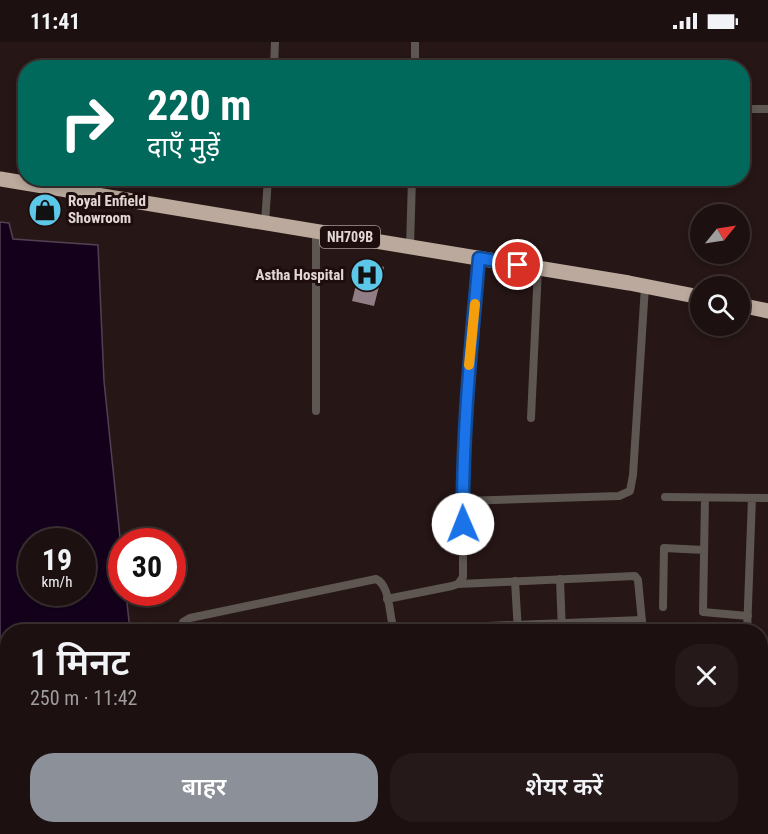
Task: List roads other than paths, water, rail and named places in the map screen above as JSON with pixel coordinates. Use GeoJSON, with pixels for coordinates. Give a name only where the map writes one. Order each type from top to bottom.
{"type":"FeatureCollection","features":[{"type":"Feature","properties":{"kind":"highway","name":"NH709B"},"geometry":{"type":"LineString","coordinates":[[0,179],[18,182]]}},
{"type":"Feature","properties":{"kind":"highway","name":"NH709B"},"geometry":{"type":"LineString","coordinates":[[42,186],[690,295]]}},
{"type":"Feature","properties":{"kind":"highway"},"geometry":{"type":"LineString","coordinates":[[750,307],[768,311]]}},
{"type":"Feature","properties":{"kind":"street"},"geometry":{"type":"LineString","coordinates":[[274,60],[275,42]]}},
{"type":"Feature","properties":{"kind":"street"},"geometry":{"type":"LineString","coordinates":[[415,42],[415,60]]}},
{"type":"Feature","properties":{"kind":"street"},"geometry":{"type":"LineString","coordinates":[[750,109],[768,108]]}},
{"type":"Feature","properties":{"kind":"street"},"geometry":{"type":"LineString","coordinates":[[266,223],[268,186]]}},
{"type":"Feature","properties":{"kind":"street"},"geometry":{"type":"LineString","coordinates":[[410,247],[412,186]]}},
{"type":"Feature","properties":{"kind":"street"},"geometry":{"type":"LineString","coordinates":[[316,231],[316,411]]}},
{"type":"Feature","properties":{"kind":"street"},"geometry":{"type":"LineString","coordinates":[[458,584],[464,572],[463,501],[467,388],[479,258]]}},
{"type":"Feature","properties":{"kind":"street"},"geometry":{"type":"LineString","coordinates":[[531,418],[538,268]]}},
{"type":"Feature","properties":{"kind":"street"},"geometry":{"type":"LineString","coordinates":[[463,501],[619,495],[630,491],[633,475],[645,286]]}},
{"type":"Feature","properties":{"kind":"street"},"geometry":{"type":"LineString","coordinates":[[665,497],[768,498]]}},
{"type":"Feature","properties":{"kind":"street"},"geometry":{"type":"LineString","coordinates":[[705,498],[703,612],[748,616]]}},
{"type":"Feature","properties":{"kind":"street"},"geometry":{"type":"LineString","coordinates":[[748,624],[752,498]]}},
{"type":"Feature","properties":{"kind":"street"},"geometry":{"type":"LineString","coordinates":[[663,608],[664,548],[704,550]]}},
{"type":"Feature","properties":{"kind":"street"},"geometry":{"type":"LineString","coordinates":[[387,599],[458,584],[635,576],[638,580],[642,624]]}},
{"type":"Feature","properties":{"kind":"street"},"geometry":{"type":"LineString","coordinates":[[183,624],[190,618],[370,579],[381,581],[385,587],[392,624]]}},
{"type":"Feature","properties":{"kind":"street"},"geometry":{"type":"LineString","coordinates":[[560,579],[562,624]]}},
{"type":"Feature","properties":{"kind":"street"},"geometry":{"type":"LineString","coordinates":[[514,581],[518,624]]}},
{"type":"Feature","properties":{"kind":"street"},"geometry":{"type":"LineString","coordinates":[[596,624],[642,620]]}},
{"type":"Feature","properties":{"kind":"place","name":"Royal Enfield Showroom"},"geometry":{"type":"Point","coordinates":[45,210]}},
{"type":"Feature","properties":{"kind":"place","name":"Astha Hospital"},"geometry":{"type":"Point","coordinates":[367,275]}}]}
